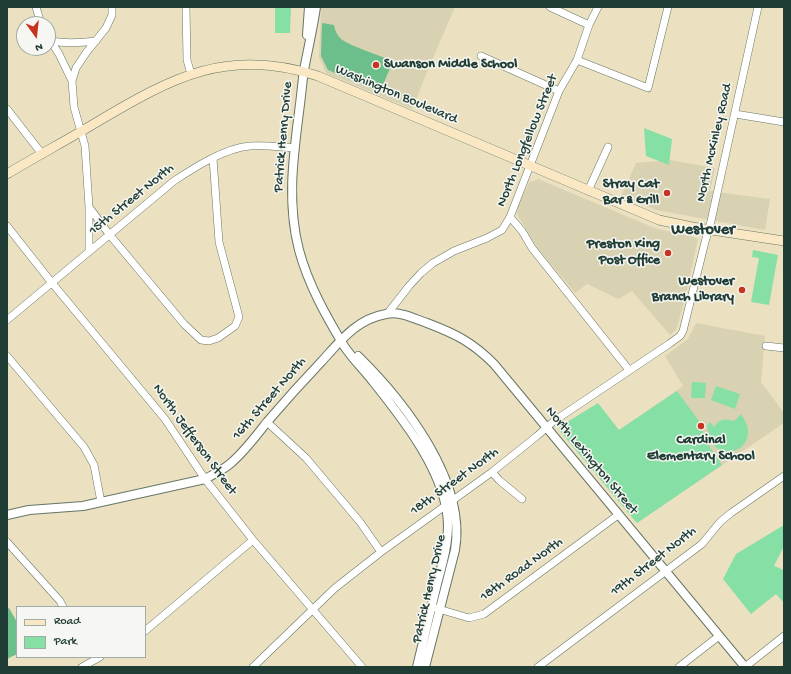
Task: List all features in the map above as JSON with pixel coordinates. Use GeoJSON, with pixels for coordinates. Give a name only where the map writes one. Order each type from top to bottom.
{"type":"FeatureCollection","features":[{"type":"Feature","properties":{"kind":"main road","name":"Washington Boulevard"},"geometry":{"type":"LineString","coordinates":[[7,174],[158,88],[191,74],[229,66],[249,64],[282,67],[318,76],[530,167],[659,220],[708,230],[784,241]]}},
{"type":"Feature","properties":{"kind":"street"},"geometry":{"type":"LineString","coordinates":[[72,81],[76,68],[106,28],[112,15],[112,7]]}},
{"type":"Feature","properties":{"kind":"street"},"geometry":{"type":"LineString","coordinates":[[186,7],[187,60],[191,74]]}},
{"type":"Feature","properties":{"kind":"street","name":"Patrick Henry Drive"},"geometry":{"type":"LineString","coordinates":[[309,7],[304,72],[294,148],[291,194],[295,231],[299,250],[315,294],[344,346],[375,384],[415,438],[449,502],[446,547],[425,667]]}},
{"type":"Feature","properties":{"kind":"street","name":"Patrick Henry Drive"},"geometry":{"type":"LineString","coordinates":[[304,72],[316,7]]}},
{"type":"Feature","properties":{"kind":"street"},"geometry":{"type":"LineString","coordinates":[[550,7],[589,25]]}},
{"type":"Feature","properties":{"kind":"street","name":"North Longfellow Street"},"geometry":{"type":"LineString","coordinates":[[598,7],[589,25],[577,60],[559,91],[510,217],[522,231],[532,248],[629,370]]}},
{"type":"Feature","properties":{"kind":"street"},"geometry":{"type":"LineString","coordinates":[[577,60],[648,88],[668,7]]}},
{"type":"Feature","properties":{"kind":"street","name":"North McKinley Road"},"geometry":{"type":"LineString","coordinates":[[683,331],[711,221],[758,7]]}},
{"type":"Feature","properties":{"kind":"street"},"geometry":{"type":"LineString","coordinates":[[56,41],[64,44],[96,41]]}},
{"type":"Feature","properties":{"kind":"street"},"geometry":{"type":"LineString","coordinates":[[56,49],[72,81],[74,107],[85,146],[90,251]]}},
{"type":"Feature","properties":{"kind":"street"},"geometry":{"type":"LineString","coordinates":[[480,56],[559,91]]}},
{"type":"Feature","properties":{"kind":"street"},"geometry":{"type":"LineString","coordinates":[[7,109],[42,154]]}},
{"type":"Feature","properties":{"kind":"street"},"geometry":{"type":"LineString","coordinates":[[735,114],[784,122]]}},
{"type":"Feature","properties":{"kind":"street","name":"15th Street North"},"geometry":{"type":"LineString","coordinates":[[7,320],[176,180],[213,158],[236,148],[250,146],[294,148]]}},
{"type":"Feature","properties":{"kind":"street"},"geometry":{"type":"LineString","coordinates":[[588,191],[608,147]]}},
{"type":"Feature","properties":{"kind":"street"},"geometry":{"type":"LineString","coordinates":[[89,207],[109,234],[184,324],[201,340],[209,341],[218,338],[235,326],[239,317],[219,242],[213,158]]}},
{"type":"Feature","properties":{"kind":"street"},"geometry":{"type":"LineString","coordinates":[[388,313],[417,277],[432,263],[454,251],[502,230],[510,217]]}},
{"type":"Feature","properties":{"kind":"street","name":"North Jefferson Street"},"geometry":{"type":"LineString","coordinates":[[7,226],[52,283],[165,419],[205,479],[253,540],[362,667]]}},
{"type":"Feature","properties":{"kind":"street","name":"16th Street North"},"geometry":{"type":"LineString","coordinates":[[7,515],[29,510],[82,506],[205,479],[231,463],[341,339],[362,322],[374,316],[388,313]]}},
{"type":"Feature","properties":{"kind":"street","name":"North Lexington Street"},"geometry":{"type":"LineString","coordinates":[[388,313],[406,316],[460,337],[479,350],[494,364],[745,667]]}},
{"type":"Feature","properties":{"kind":"street","name":"18th Street North"},"geometry":{"type":"LineString","coordinates":[[253,667],[314,610],[335,588],[381,552],[492,472],[554,421],[669,344],[680,336],[683,331]]}},
{"type":"Feature","properties":{"kind":"street"},"geometry":{"type":"LineString","coordinates":[[766,346],[784,348]]}},
{"type":"Feature","properties":{"kind":"street"},"geometry":{"type":"LineString","coordinates":[[7,356],[84,447],[94,465],[101,502]]}},
{"type":"Feature","properties":{"kind":"street"},"geometry":{"type":"LineString","coordinates":[[267,422],[306,458],[360,522],[381,552]]}},
{"type":"Feature","properties":{"kind":"street"},"geometry":{"type":"LineString","coordinates":[[492,472],[499,480],[522,499]]}},
{"type":"Feature","properties":{"kind":"street","name":"19th Street North"},"geometry":{"type":"LineString","coordinates":[[538,667],[666,572],[702,544],[720,522],[731,513],[784,476]]}},
{"type":"Feature","properties":{"kind":"street","name":"18th Road North"},"geometry":{"type":"LineString","coordinates":[[436,608],[470,618],[484,614],[618,515]]}},
{"type":"Feature","properties":{"kind":"street"},"geometry":{"type":"LineString","coordinates":[[146,630],[253,540]]}},
{"type":"Feature","properties":{"kind":"street"},"geometry":{"type":"LineString","coordinates":[[7,542],[60,601],[62,606]]}},
{"type":"Feature","properties":{"kind":"street","name":"Patrick Henry Drive"},"geometry":{"type":"LineString","coordinates":[[417,667],[436,608]]}},
{"type":"Feature","properties":{"kind":"street"},"geometry":{"type":"LineString","coordinates":[[679,667],[719,636]]}},
{"type":"Feature","properties":{"kind":"street"},"geometry":{"type":"LineString","coordinates":[[745,667],[784,636]]}},
{"type":"Feature","properties":{"kind":"street"},"geometry":{"type":"LineString","coordinates":[[87,666],[99,658]]}},
{"type":"Feature","properties":{"kind":"shaded area","name":"Swanson Middle School"},"geometry":{"type":"Polygon","coordinates":[[[321,7],[455,7],[412,109],[326,73],[319,57],[321,7]]]}},
{"type":"Feature","properties":{"kind":"shaded area"},"geometry":{"type":"Polygon","coordinates":[[[670,160],[715,168],[710,191],[770,199],[765,230],[656,210],[621,196],[636,163],[670,160]]]}},
{"type":"Feature","properties":{"kind":"shaded area"},"geometry":{"type":"Polygon","coordinates":[[[538,179],[657,229],[691,236],[698,239],[685,299],[676,330],[670,335],[632,291],[618,299],[587,284],[575,293],[538,249],[518,216],[518,206],[530,181],[532,182],[538,179]]]}},
{"type":"Feature","properties":{"kind":"shaded area","name":"Cardinal Elementary School"},"geometry":{"type":"Polygon","coordinates":[[[696,323],[765,336],[761,382],[784,413],[784,423],[637,523],[598,477],[631,447],[619,430],[683,386],[665,356],[688,339],[696,323]]]}},
{"type":"Feature","properties":{"kind":"green space"},"geometry":{"type":"Polygon","coordinates":[[[275,7],[291,7],[290,33],[275,33],[275,7]]]}},
{"type":"Feature","properties":{"kind":"green space"},"geometry":{"type":"Polygon","coordinates":[[[322,23],[334,25],[337,34],[345,42],[393,61],[380,92],[328,70],[321,56],[322,23]]]}},
{"type":"Feature","properties":{"kind":"green space"},"geometry":{"type":"Polygon","coordinates":[[[644,128],[672,139],[669,165],[646,156],[644,128]]]}},
{"type":"Feature","properties":{"kind":"green space"},"geometry":{"type":"Polygon","coordinates":[[[753,250],[778,255],[769,305],[751,302],[759,258],[752,257],[753,250]]]}},
{"type":"Feature","properties":{"kind":"green space"},"geometry":{"type":"Polygon","coordinates":[[[692,382],[706,383],[705,398],[691,398],[692,382]]]}},
{"type":"Feature","properties":{"kind":"green space"},"geometry":{"type":"Polygon","coordinates":[[[716,386],[740,394],[735,409],[711,400],[716,386]]]}},
{"type":"Feature","properties":{"kind":"green space"},"geometry":{"type":"Polygon","coordinates":[[[677,391],[699,421],[706,441],[722,465],[637,523],[559,430],[559,427],[598,403],[619,430],[677,391]]]}},
{"type":"Feature","properties":{"kind":"green space"},"geometry":{"type":"Polygon","coordinates":[[[741,414],[748,429],[747,438],[744,444],[740,448],[728,452],[717,448],[711,441],[707,425],[710,422],[714,427],[722,420],[734,421],[741,414]]]}},
{"type":"Feature","properties":{"kind":"green space"},"geometry":{"type":"Polygon","coordinates":[[[784,525],[784,546],[774,566],[784,570],[784,603],[776,594],[751,614],[723,579],[736,554],[784,525]]]}},
{"type":"Feature","properties":{"kind":"green space"},"geometry":{"type":"Polygon","coordinates":[[[9,608],[16,620],[16,654],[7,659],[7,609],[9,608]]]}},
{"type":"Feature","properties":{"kind":"place","name":"Swanson Middle School"},"geometry":{"type":"Point","coordinates":[376,65]}},
{"type":"Feature","properties":{"kind":"place","name":"Stray Cat Bar & Grill"},"geometry":{"type":"Point","coordinates":[667,193]}},
{"type":"Feature","properties":{"kind":"place","name":"Preston King Post Office"},"geometry":{"type":"Point","coordinates":[668,253]}},
{"type":"Feature","properties":{"kind":"place","name":"Westover Branch Library"},"geometry":{"type":"Point","coordinates":[742,290]}},
{"type":"Feature","properties":{"kind":"place","name":"Cardinal Elementary School"},"geometry":{"type":"Point","coordinates":[701,426]}},
{"type":"Feature","properties":{"kind":"district","name":"Westover"},"geometry":{"type":"Point","coordinates":[703,231]}}]}
